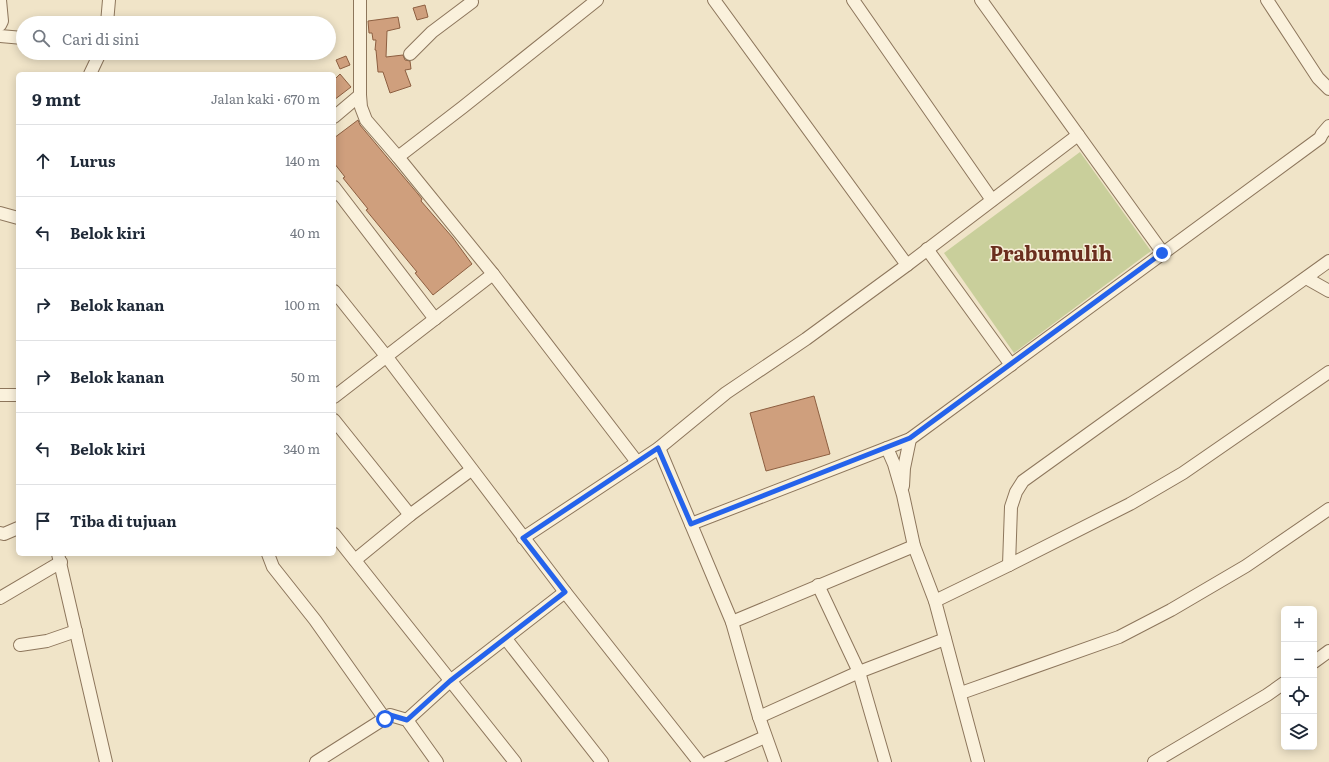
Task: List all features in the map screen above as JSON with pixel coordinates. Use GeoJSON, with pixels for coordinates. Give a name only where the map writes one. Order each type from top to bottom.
{"type":"FeatureCollection","features":[{"type":"Feature","properties":{"kind":"street"},"geometry":{"type":"LineString","coordinates":[[0,0],[2,21],[0,25]]}},
{"type":"Feature","properties":{"kind":"street"},"geometry":{"type":"LineString","coordinates":[[108,16],[109,0]]}},
{"type":"Feature","properties":{"kind":"street"},"geometry":{"type":"LineString","coordinates":[[360,0],[360,95],[361,107],[366,120],[493,274],[637,462]]}},
{"type":"Feature","properties":{"kind":"street"},"geometry":{"type":"LineString","coordinates":[[398,157],[597,0]]}},
{"type":"Feature","properties":{"kind":"street"},"geometry":{"type":"LineString","coordinates":[[714,0],[907,265]]}},
{"type":"Feature","properties":{"kind":"street"},"geometry":{"type":"LineString","coordinates":[[981,0],[1162,253]]}},
{"type":"Feature","properties":{"kind":"street"},"geometry":{"type":"LineString","coordinates":[[1267,0],[1318,78],[1329,89]]}},
{"type":"Feature","properties":{"kind":"street"},"geometry":{"type":"LineString","coordinates":[[410,54],[418,44],[432,32],[472,1]]}},
{"type":"Feature","properties":{"kind":"street"},"geometry":{"type":"LineString","coordinates":[[858,2],[992,200]]}},
{"type":"Feature","properties":{"kind":"street"},"geometry":{"type":"LineString","coordinates":[[0,36],[16,37]]}},
{"type":"Feature","properties":{"kind":"street"},"geometry":{"type":"LineString","coordinates":[[91,72],[97,60]]}},
{"type":"Feature","properties":{"kind":"street"},"geometry":{"type":"LineString","coordinates":[[336,115],[360,95]]}},
{"type":"Feature","properties":{"kind":"street"},"geometry":{"type":"LineString","coordinates":[[691,524],[910,438],[1162,253],[1325,137],[1322,134],[1329,126]]}},
{"type":"Feature","properties":{"kind":"street"},"geometry":{"type":"LineString","coordinates":[[523,538],[658,448],[726,393],[806,339],[907,265],[1078,135]]}},
{"type":"Feature","properties":{"kind":"street"},"geometry":{"type":"LineString","coordinates":[[336,189],[435,319]]}},
{"type":"Feature","properties":{"kind":"street"},"geometry":{"type":"LineString","coordinates":[[0,213],[16,217]]}},
{"type":"Feature","properties":{"kind":"street"},"geometry":{"type":"LineString","coordinates":[[927,249],[1011,365]]}},
{"type":"Feature","properties":{"kind":"street"},"geometry":{"type":"LineString","coordinates":[[1009,565],[1011,507],[1016,492],[1023,481],[1329,261]]}},
{"type":"Feature","properties":{"kind":"street"},"geometry":{"type":"LineString","coordinates":[[336,395],[493,274]]}},
{"type":"Feature","properties":{"kind":"street"},"geometry":{"type":"LineString","coordinates":[[1306,278],[1329,291]]}},
{"type":"Feature","properties":{"kind":"street"},"geometry":{"type":"LineString","coordinates":[[336,294],[386,356],[523,538],[699,762]]}},
{"type":"Feature","properties":{"kind":"street"},"geometry":{"type":"LineString","coordinates":[[935,600],[1009,565],[1130,504],[1184,473],[1329,372]]}},
{"type":"Feature","properties":{"kind":"street"},"geometry":{"type":"LineString","coordinates":[[0,395],[16,395]]}},
{"type":"Feature","properties":{"kind":"street"},"geometry":{"type":"LineString","coordinates":[[336,422],[410,515]]}},
{"type":"Feature","properties":{"kind":"street"},"geometry":{"type":"LineString","coordinates":[[903,495],[904,468],[910,438]]}},
{"type":"Feature","properties":{"kind":"street"},"geometry":{"type":"LineString","coordinates":[[658,448],[732,622],[765,737],[775,762]]}},
{"type":"Feature","properties":{"kind":"street"},"geometry":{"type":"LineString","coordinates":[[887,448],[894,464],[903,495],[914,546],[935,600],[961,693],[978,762]]}},
{"type":"Feature","properties":{"kind":"street"},"geometry":{"type":"LineString","coordinates":[[355,560],[410,515],[471,470]]}},
{"type":"Feature","properties":{"kind":"street"},"geometry":{"type":"LineString","coordinates":[[961,693],[1119,637],[1171,610],[1246,566],[1328,512]]}},
{"type":"Feature","properties":{"kind":"street"},"geometry":{"type":"LineString","coordinates":[[0,533],[4,534],[16,529]]}},
{"type":"Feature","properties":{"kind":"street"},"geometry":{"type":"LineString","coordinates":[[336,536],[515,762]]}},
{"type":"Feature","properties":{"kind":"street"},"geometry":{"type":"LineString","coordinates":[[732,622],[914,546]]}},
{"type":"Feature","properties":{"kind":"street"},"geometry":{"type":"LineString","coordinates":[[269,556],[273,567],[315,620],[385,719]]}},
{"type":"Feature","properties":{"kind":"street"},"geometry":{"type":"LineString","coordinates":[[0,598],[60,558],[106,762]]}},
{"type":"Feature","properties":{"kind":"street"},"geometry":{"type":"LineString","coordinates":[[818,585],[859,672],[885,762]]}},
{"type":"Feature","properties":{"kind":"street"},"geometry":{"type":"LineString","coordinates":[[407,720],[450,681],[565,592]]}},
{"type":"Feature","properties":{"kind":"street"},"geometry":{"type":"LineString","coordinates":[[20,645],[47,641],[76,630]]}},
{"type":"Feature","properties":{"kind":"street"},"geometry":{"type":"LineString","coordinates":[[506,639],[602,762]]}},
{"type":"Feature","properties":{"kind":"street"},"geometry":{"type":"LineString","coordinates":[[759,717],[859,672],[945,639]]}},
{"type":"Feature","properties":{"kind":"street"},"geometry":{"type":"LineString","coordinates":[[1317,660],[1329,651]]}},
{"type":"Feature","properties":{"kind":"street"},"geometry":{"type":"LineString","coordinates":[[1154,762],[1267,695],[1281,685]]}},
{"type":"Feature","properties":{"kind":"street"},"geometry":{"type":"LineString","coordinates":[[316,762],[390,715],[407,720],[437,762]]}},
{"type":"Feature","properties":{"kind":"street"},"geometry":{"type":"LineString","coordinates":[[709,762],[765,737]]}},
{"type":"Feature","properties":{"kind":"green space"},"geometry":{"type":"Polygon","coordinates":[[[1080,152],[1151,251],[1014,353],[944,253],[1080,152]]]}},
{"type":"Feature","properties":{"kind":"building"},"geometry":{"type":"Polygon","coordinates":[[[425,5],[428,17],[417,20],[413,8],[425,5]]]}},
{"type":"Feature","properties":{"kind":"building"},"geometry":{"type":"Polygon","coordinates":[[[398,17],[400,28],[387,31],[386,57],[403,55],[405,60],[410,61],[411,69],[405,70],[411,86],[390,93],[383,72],[378,72],[375,50],[376,40],[373,40],[372,33],[369,33],[368,21],[398,17]]]}},
{"type":"Feature","properties":{"kind":"building"},"geometry":{"type":"Polygon","coordinates":[[[346,56],[350,65],[340,69],[336,60],[346,56]]]}},
{"type":"Feature","properties":{"kind":"building"},"geometry":{"type":"Polygon","coordinates":[[[340,74],[351,87],[336,98],[336,78],[340,74]]]}},
{"type":"Feature","properties":{"kind":"building"},"geometry":{"type":"Polygon","coordinates":[[[358,120],[360,125],[418,194],[422,199],[421,201],[453,238],[472,264],[433,295],[415,273],[417,272],[366,210],[368,209],[343,178],[345,177],[336,166],[336,136],[358,120]]]}},
{"type":"Feature","properties":{"kind":"building"},"geometry":{"type":"Polygon","coordinates":[[[814,396],[830,454],[766,471],[750,413],[814,396]]]}},
{"type":"Feature","properties":{"kind":"district","name":"Prabumulih"},"geometry":{"type":"Point","coordinates":[1051,252]}},
{"type":"Feature","properties":{"kind":"route"},"geometry":{"type":"LineString","coordinates":[[385,719],[390,715],[407,720],[450,681],[565,592],[523,538],[658,448],[691,524],[910,438],[1162,253]]}}]}
